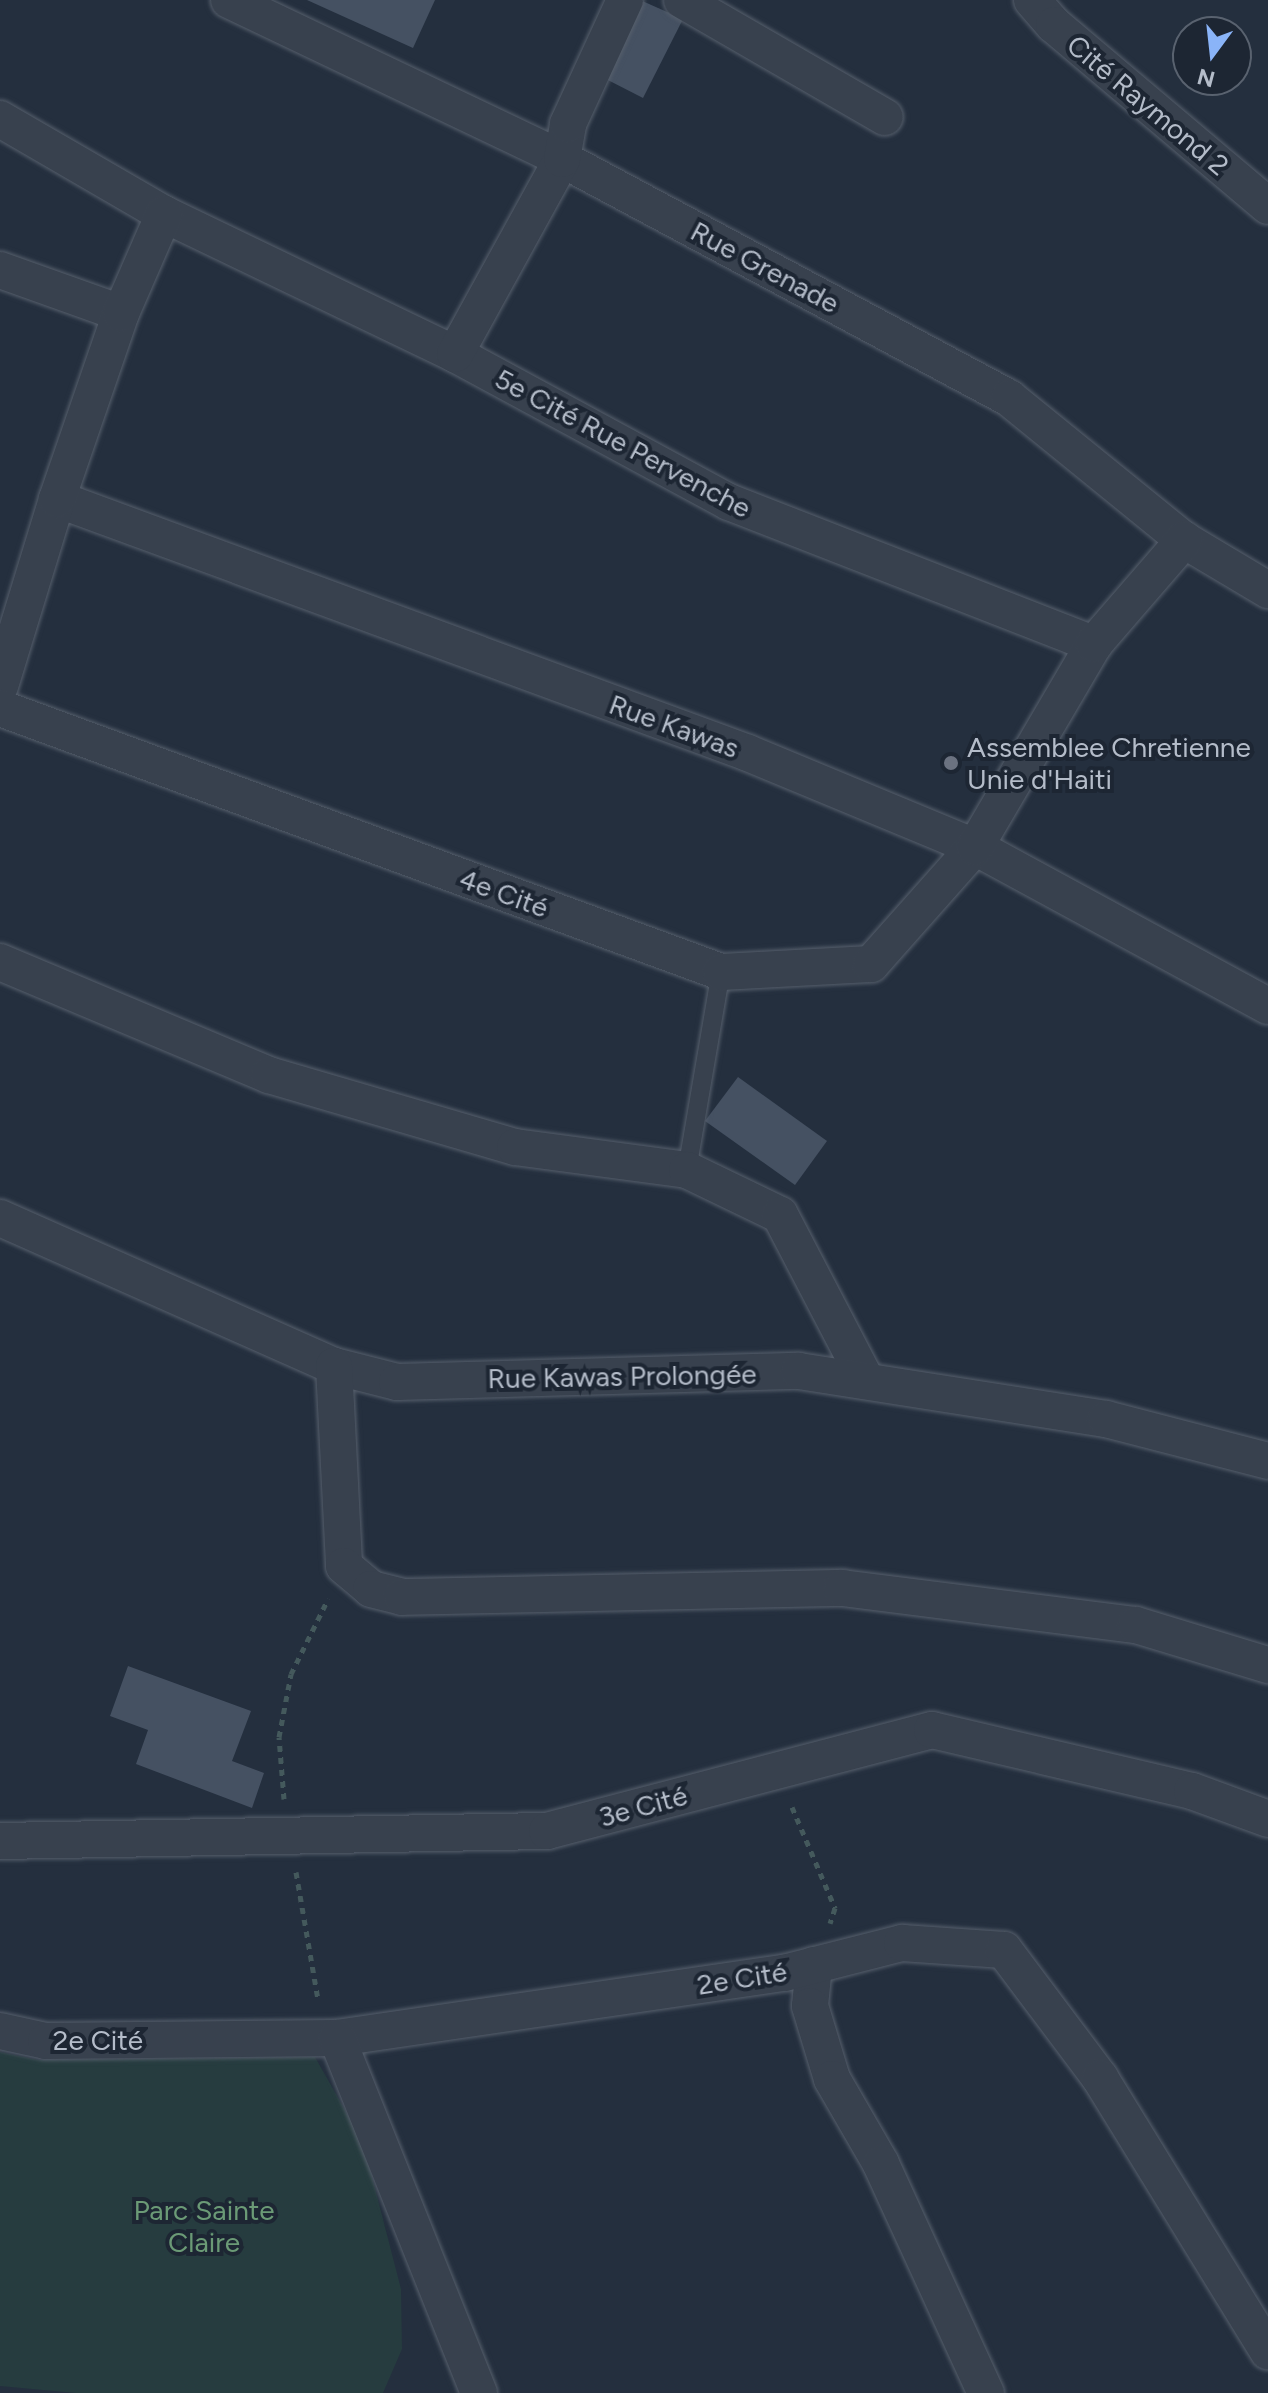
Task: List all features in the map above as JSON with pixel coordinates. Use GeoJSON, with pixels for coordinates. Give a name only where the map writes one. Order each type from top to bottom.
{"type":"FeatureCollection","features":[{"type":"Feature","properties":{"kind":"street","name":"Rue Grenade"},"geometry":{"type":"LineString","coordinates":[[229,0],[562,159],[1009,398],[1184,540],[1268,590]]}},
{"type":"Feature","properties":{"kind":"street"},"geometry":{"type":"LineString","coordinates":[[455,354],[562,159],[568,124],[625,0]]}},
{"type":"Feature","properties":{"kind":"street"},"geometry":{"type":"LineString","coordinates":[[682,0],[885,117]]}},
{"type":"Feature","properties":{"kind":"street","name":"Cité Raymond 2"},"geometry":{"type":"LineString","coordinates":[[1032,0],[1054,25],[1268,206]]}},
{"type":"Feature","properties":{"kind":"street","name":"5e Cité Rue Pervenche"},"geometry":{"type":"LineString","coordinates":[[0,119],[164,214],[455,354],[729,502],[1094,644]]}},
{"type":"Feature","properties":{"kind":"street"},"geometry":{"type":"LineString","coordinates":[[0,686],[12,594],[57,499],[121,313],[164,214]]}},
{"type":"Feature","properties":{"kind":"street"},"geometry":{"type":"LineString","coordinates":[[0,270],[121,313]]}},
{"type":"Feature","properties":{"kind":"street","name":"Rue Kawas"},"geometry":{"type":"LineString","coordinates":[[57,499],[748,753],[975,847],[1268,1006]]}},
{"type":"Feature","properties":{"kind":"street","name":"4e Cité"},"geometry":{"type":"LineString","coordinates":[[0,708],[721,972],[871,964],[975,847],[1094,644],[1184,540]]}},
{"type":"Feature","properties":{"kind":"street"},"geometry":{"type":"LineString","coordinates":[[0,962],[269,1075],[515,1147],[687,1170],[780,1215],[865,1378]]}},
{"type":"Feature","properties":{"kind":"street","name":"Rue Kawas Prolongée"},"geometry":{"type":"LineString","coordinates":[[0,1218],[334,1366],[397,1382],[799,1371],[865,1378],[1106,1419],[1268,1461]]}},
{"type":"Feature","properties":{"kind":"street"},"geometry":{"type":"LineString","coordinates":[[334,1366],[344,1566],[371,1589],[402,1597],[842,1588],[1136,1625],[1268,1665]]}},
{"type":"Feature","properties":{"kind":"street","name":"3e Cité"},"geometry":{"type":"LineString","coordinates":[[0,1841],[547,1831],[932,1730],[1192,1791],[1268,1819]]}},
{"type":"Feature","properties":{"kind":"street","name":"2e Cité"},"geometry":{"type":"LineString","coordinates":[[0,2031],[46,2041],[337,2038],[814,1965],[902,1943],[1004,1950],[1100,2078],[1268,2351]]}},
{"type":"Feature","properties":{"kind":"street"},"geometry":{"type":"LineString","coordinates":[[814,1965],[810,2006],[832,2079],[881,2164],[986,2393]]}},
{"type":"Feature","properties":{"kind":"street"},"geometry":{"type":"LineString","coordinates":[[337,2038],[479,2393]]}},
{"type":"Feature","properties":{"kind":"lane"},"geometry":{"type":"LineString","coordinates":[[687,1170],[721,972]]}},
{"type":"Feature","properties":{"kind":"path"},"geometry":{"type":"LineString","coordinates":[[337,2038],[322,2015],[309,1963],[289,1838],[279,1737],[291,1674],[344,1566]]}},
{"type":"Feature","properties":{"kind":"path"},"geometry":{"type":"LineString","coordinates":[[777,1771],[835,1908]]}},
{"type":"Feature","properties":{"kind":"green space","name":"Parc Sainte Claire"},"geometry":{"type":"Polygon","coordinates":[[[0,2052],[38,2060],[315,2057],[363,2142],[401,2289],[402,2349],[383,2393],[76,2393],[0,2386],[0,2052]]]}},
{"type":"Feature","properties":{"kind":"building"},"geometry":{"type":"Polygon","coordinates":[[[307,0],[435,0],[413,48],[307,0]]]}},
{"type":"Feature","properties":{"kind":"building"},"geometry":{"type":"Polygon","coordinates":[[[640,0],[683,19],[643,98],[602,77],[640,0]]]}},
{"type":"Feature","properties":{"kind":"building"},"geometry":{"type":"Polygon","coordinates":[[[738,1077],[827,1141],[795,1185],[705,1121],[738,1077]]]}},
{"type":"Feature","properties":{"kind":"building"},"geometry":{"type":"Polygon","coordinates":[[[128,1666],[251,1711],[232,1761],[264,1773],[252,1808],[136,1764],[148,1730],[110,1716],[128,1666]]]}},
{"type":"Feature","properties":{"kind":"place","name":"Assemblee Chretienne Unie d'Haiti"},"geometry":{"type":"Point","coordinates":[951,763]}}]}
